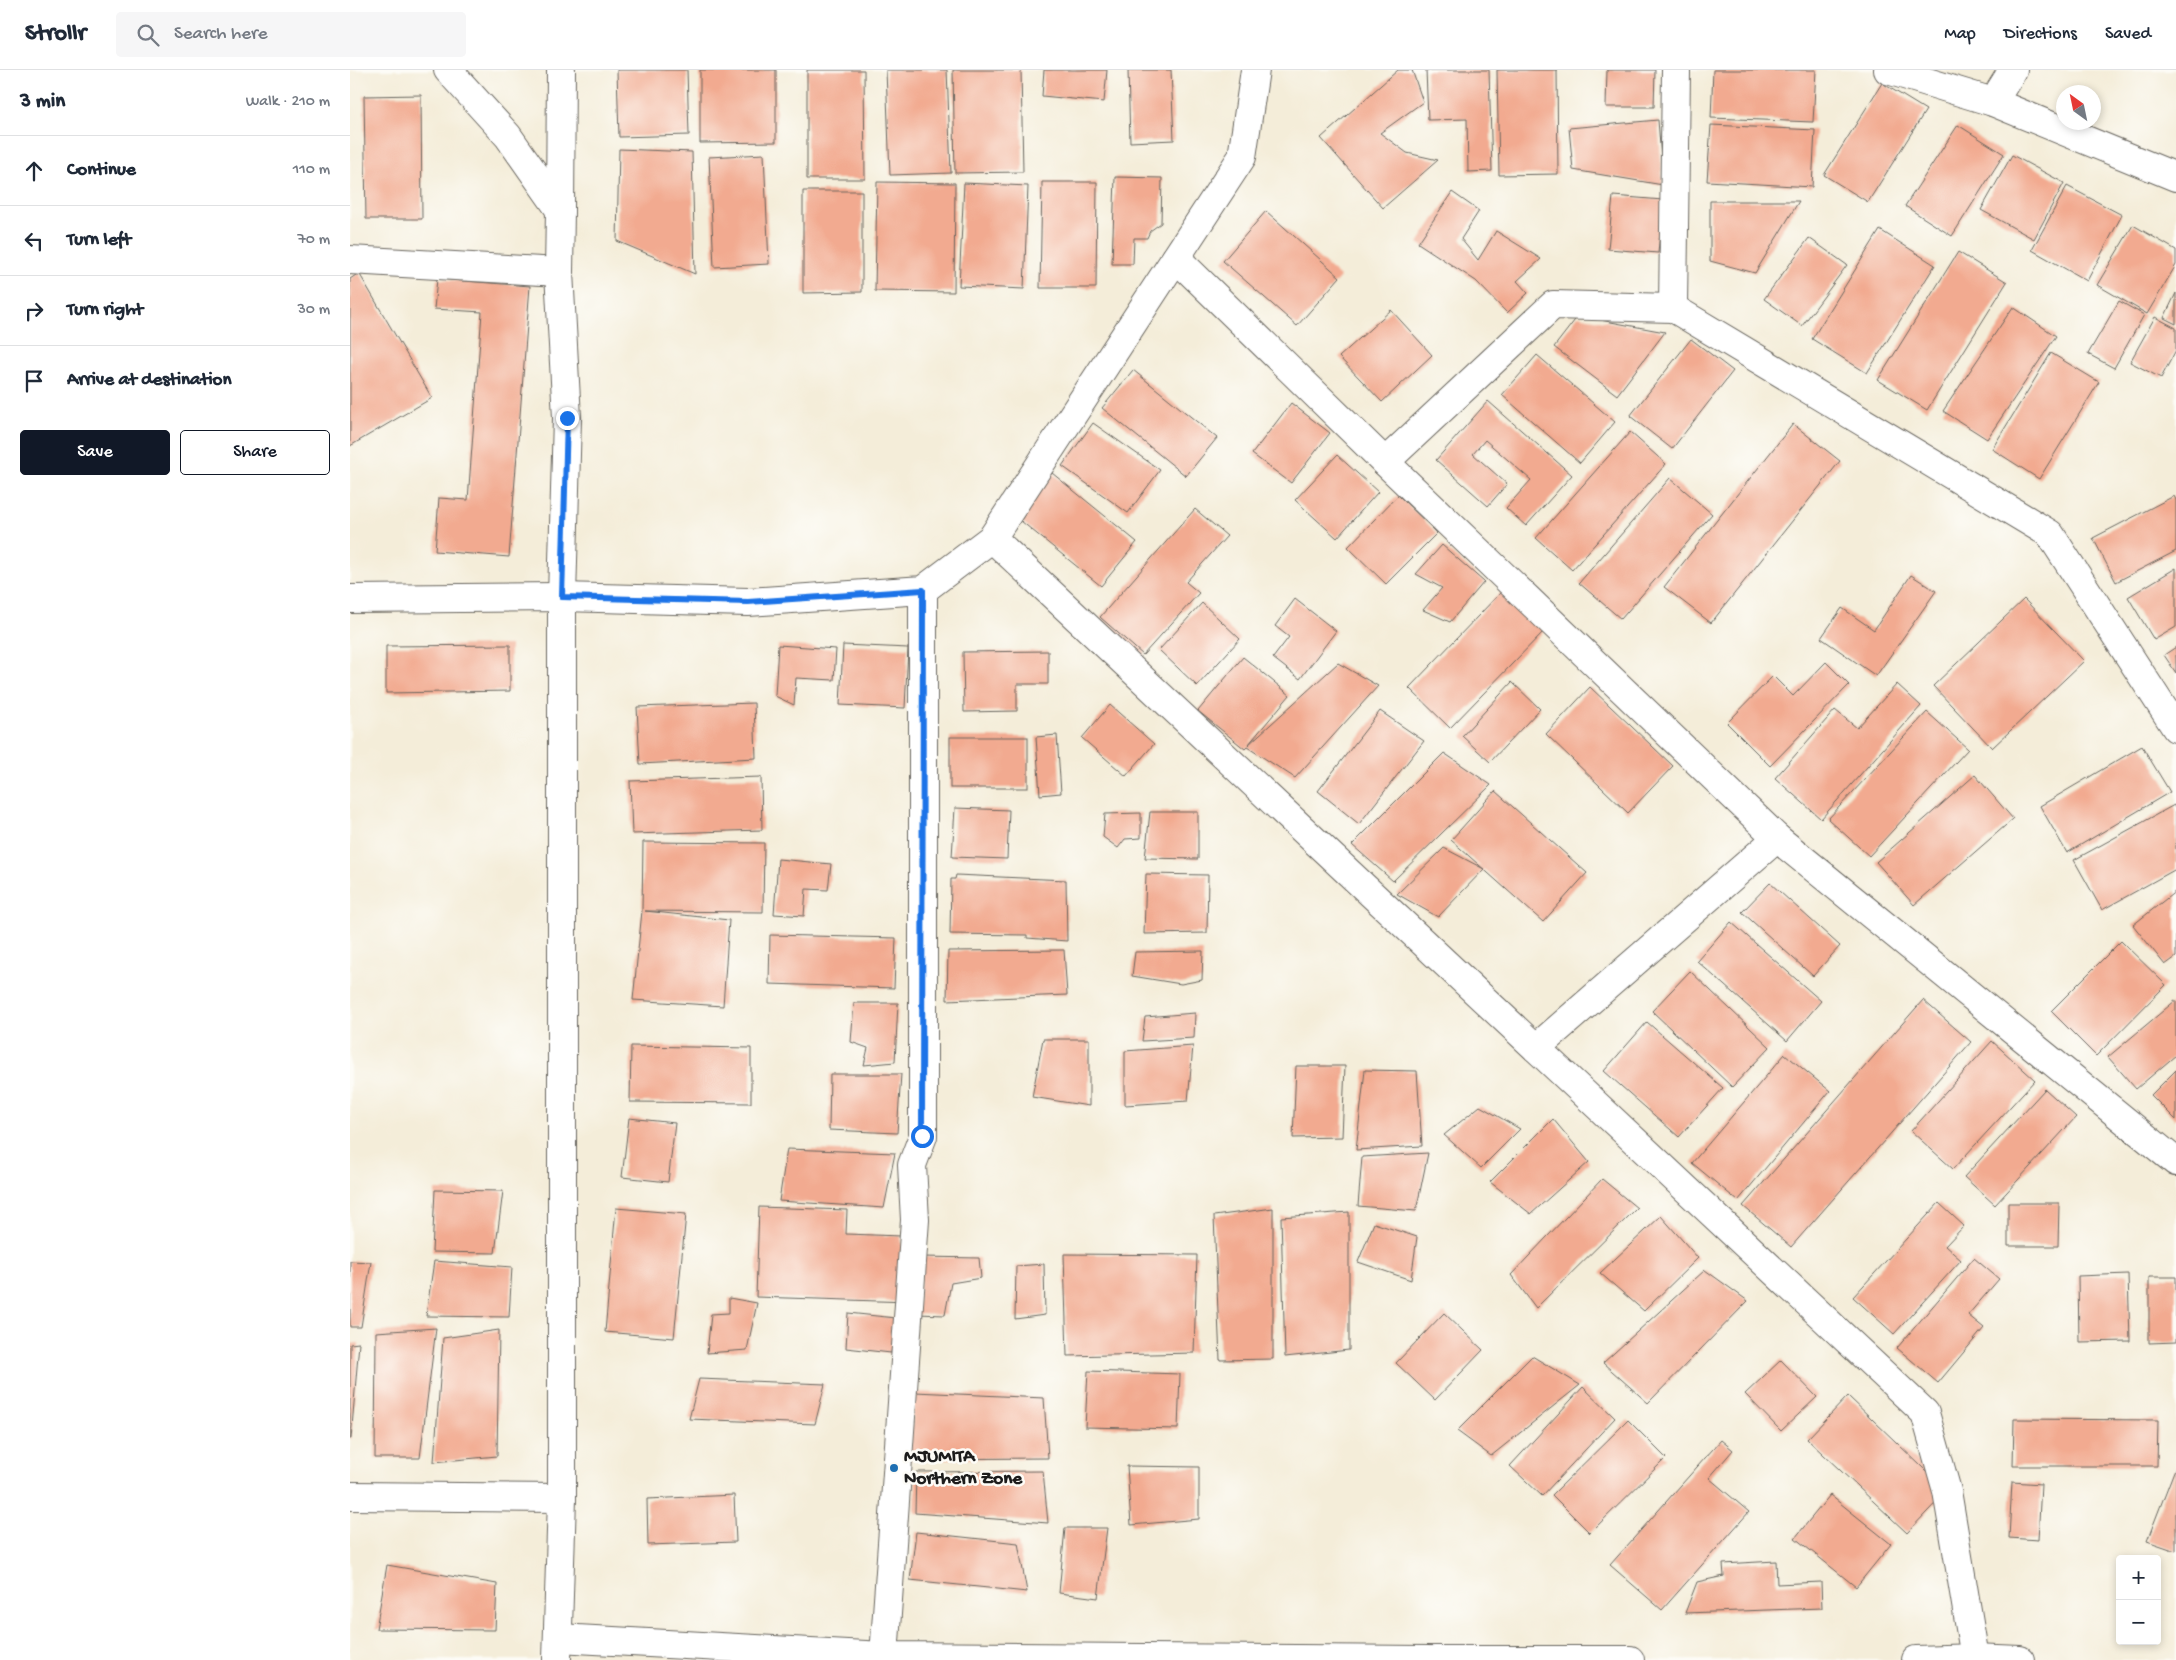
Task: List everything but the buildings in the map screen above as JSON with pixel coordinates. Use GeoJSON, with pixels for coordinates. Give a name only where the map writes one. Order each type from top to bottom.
{"type":"FeatureCollection","features":[{"type":"Feature","properties":{"kind":"street"},"geometry":{"type":"LineString","coordinates":[[448,70],[508,136],[560,210]]}},
{"type":"Feature","properties":{"kind":"street"},"geometry":{"type":"LineString","coordinates":[[561,70],[559,272],[567,418],[562,597],[562,1498],[558,1649],[884,1656],[1428,1660]]}},
{"type":"Feature","properties":{"kind":"street"},"geometry":{"type":"LineString","coordinates":[[350,599],[562,597],[748,602],[923,590],[992,538],[1242,157],[1255,70]]}},
{"type":"Feature","properties":{"kind":"street"},"geometry":{"type":"LineString","coordinates":[[1674,308],[1676,70]]}},
{"type":"Feature","properties":{"kind":"street"},"geometry":{"type":"LineString","coordinates":[[1888,70],[1993,102],[2176,178]]}},
{"type":"Feature","properties":{"kind":"street"},"geometry":{"type":"LineString","coordinates":[[1993,102],[2013,70]]}},
{"type":"Feature","properties":{"kind":"street"},"geometry":{"type":"LineString","coordinates":[[1176,258],[1385,462],[1777,838],[2176,1162]]}},
{"type":"Feature","properties":{"kind":"street"},"geometry":{"type":"LineString","coordinates":[[350,260],[559,272]]}},
{"type":"Feature","properties":{"kind":"street"},"geometry":{"type":"LineString","coordinates":[[1385,462],[1554,305],[1674,308],[2050,534],[2176,728]]}},
{"type":"Feature","properties":{"kind":"street"},"geometry":{"type":"LineString","coordinates":[[992,538],[1926,1413],[1947,1491],[1975,1658]]}},
{"type":"Feature","properties":{"kind":"street"},"geometry":{"type":"LineString","coordinates":[[884,1656],[915,1220],[912,1165],[922,1136],[923,590]]}},
{"type":"Feature","properties":{"kind":"street"},"geometry":{"type":"LineString","coordinates":[[1536,1048],[1777,838]]}},
{"type":"Feature","properties":{"kind":"street"},"geometry":{"type":"LineString","coordinates":[[350,1496],[562,1498]]}},
{"type":"Feature","properties":{"kind":"street"},"geometry":{"type":"LineString","coordinates":[[1916,1660],[1975,1658],[2020,1660]]}},
{"type":"Feature","properties":{"kind":"street"},"geometry":{"type":"LineString","coordinates":[[1434,1660],[1630,1660]]}},
{"type":"Feature","properties":{"kind":"place","name":"MJUMITA Northern Zone"},"geometry":{"type":"Point","coordinates":[894,1468]}},
{"type":"Feature","properties":{"kind":"route"},"geometry":{"type":"LineString","coordinates":[[567,418],[562,597],[748,602],[923,590],[922,1136]]}}]}
